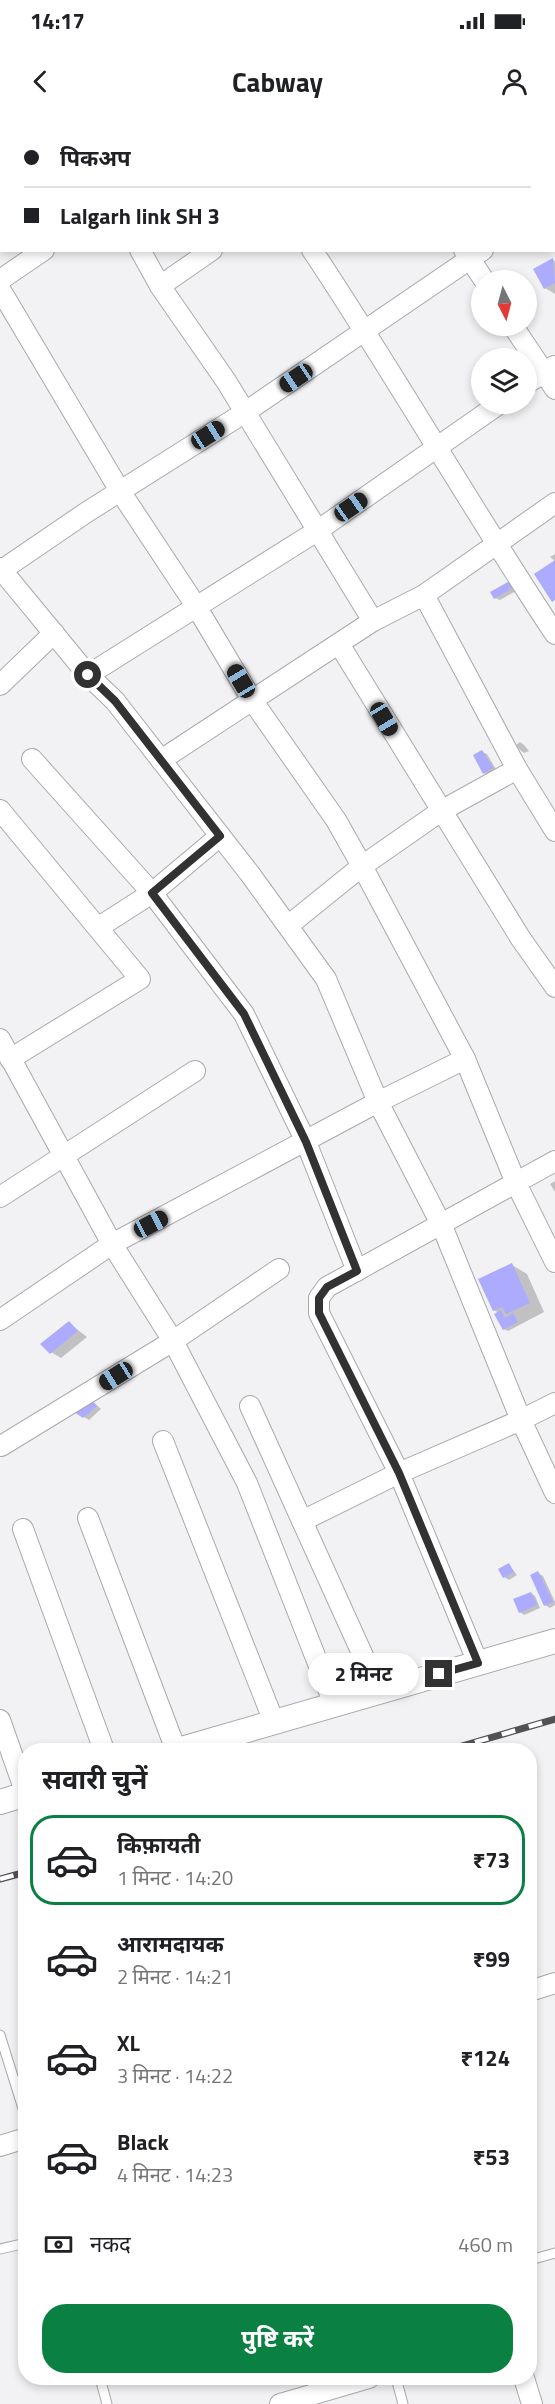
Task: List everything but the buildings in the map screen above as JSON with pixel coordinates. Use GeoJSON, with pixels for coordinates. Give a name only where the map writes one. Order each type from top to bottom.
{"type":"FeatureCollection","features":[{"type":"Feature","properties":{"kind":"street"},"geometry":{"type":"LineString","coordinates":[[0,280],[41,252]]}},
{"type":"Feature","properties":{"kind":"street"},"geometry":{"type":"LineString","coordinates":[[141,252],[160,286],[226,381],[316,531],[374,621]]}},
{"type":"Feature","properties":{"kind":"street"},"geometry":{"type":"LineString","coordinates":[[160,286],[209,252]]}},
{"type":"Feature","properties":{"kind":"street"},"geometry":{"type":"LineString","coordinates":[[313,252],[366,331],[496,545],[555,634]]}},
{"type":"Feature","properties":{"kind":"street"},"geometry":{"type":"LineString","coordinates":[[480,270],[473,254],[366,331],[244,413],[1,569],[88,675],[115,701],[289,925],[326,979],[378,1102],[442,1226],[521,1420],[555,1493]]}},
{"type":"Feature","properties":{"kind":"street"},"geometry":{"type":"LineString","coordinates":[[0,289],[120,491],[196,606],[252,700],[336,820],[465,1059],[516,1183],[555,1262]]}},
{"type":"Feature","properties":{"kind":"street"},"geometry":{"type":"LineString","coordinates":[[521,336],[549,369],[555,389]]}},
{"type":"Feature","properties":{"kind":"street"},"geometry":{"type":"LineString","coordinates":[[88,675],[316,531],[484,414]]}},
{"type":"Feature","properties":{"kind":"street"},"geometry":{"type":"LineString","coordinates":[[161,760],[374,621],[424,595],[555,502]]}},
{"type":"Feature","properties":{"kind":"street"},"geometry":{"type":"LineString","coordinates":[[424,595],[517,769],[555,831]]}},
{"type":"Feature","properties":{"kind":"street"},"geometry":{"type":"LineString","coordinates":[[0,685],[54,633]]}},
{"type":"Feature","properties":{"kind":"street"},"geometry":{"type":"LineString","coordinates":[[339,644],[441,811],[555,987]]}},
{"type":"Feature","properties":{"kind":"street"},"geometry":{"type":"LineString","coordinates":[[32,759],[152,893],[244,1014],[306,1142],[357,1271]]}},
{"type":"Feature","properties":{"kind":"street"},"geometry":{"type":"LineString","coordinates":[[289,925],[362,866],[441,811],[517,769]]}},
{"type":"Feature","properties":{"kind":"street"},"geometry":{"type":"LineString","coordinates":[[0,810],[140,979],[10,1059]]}},
{"type":"Feature","properties":{"kind":"street"},"geometry":{"type":"LineString","coordinates":[[99,927],[152,893],[220,836]]}},
{"type":"Feature","properties":{"kind":"street"},"geometry":{"type":"LineString","coordinates":[[0,1039],[112,1244],[173,1341],[247,1482],[334,1704]]}},
{"type":"Feature","properties":{"kind":"street"},"geometry":{"type":"LineString","coordinates":[[0,1320],[112,1244],[378,1102],[465,1059]]}},
{"type":"Feature","properties":{"kind":"street"},"geometry":{"type":"LineString","coordinates":[[0,1197],[195,1071]]}},
{"type":"Feature","properties":{"kind":"street"},"geometry":{"type":"LineString","coordinates":[[478,1663],[399,1473],[319,1313],[319,1298],[327,1287],[442,1226],[555,1161]]}},
{"type":"Feature","properties":{"kind":"street"},"geometry":{"type":"LineString","coordinates":[[2,1446],[173,1341],[279,1269]]}},
{"type":"Feature","properties":{"kind":"street"},"geometry":{"type":"LineString","coordinates":[[302,1521],[399,1473],[555,1403]]}},
{"type":"Feature","properties":{"kind":"street"},"geometry":{"type":"LineString","coordinates":[[250,1406],[380,1691]]}},
{"type":"Feature","properties":{"kind":"street"},"geometry":{"type":"LineString","coordinates":[[163,1441],[274,1722]]}},
{"type":"Feature","properties":{"kind":"street"},"geometry":{"type":"LineString","coordinates":[[88,1518],[174,1743]]}},
{"type":"Feature","properties":{"kind":"street"},"geometry":{"type":"LineString","coordinates":[[23,1529],[101,1743]]}},
{"type":"Feature","properties":{"kind":"street"},"geometry":{"type":"LineString","coordinates":[[201,1743],[555,1641]]}},
{"type":"Feature","properties":{"kind":"street"},"geometry":{"type":"LineString","coordinates":[[0,1720],[18,1771]]}},
{"type":"Feature","properties":{"kind":"street"},"geometry":{"type":"LineString","coordinates":[[0,1802],[18,1796]]}},
{"type":"Feature","properties":{"kind":"street"},"geometry":{"type":"LineString","coordinates":[[537,1989],[555,1983]]}},
{"type":"Feature","properties":{"kind":"street"},"geometry":{"type":"LineString","coordinates":[[0,2146],[18,2140]]}},
{"type":"Feature","properties":{"kind":"street"},"geometry":{"type":"LineString","coordinates":[[280,2404],[345,2385]]}},
{"type":"Feature","properties":{"kind":"street"},"geometry":{"type":"LineString","coordinates":[[526,2385],[532,2404]]}},
{"type":"Feature","properties":{"kind":"lane"},"geometry":{"type":"LineString","coordinates":[[0,2035],[18,2092]]}},
{"type":"Feature","properties":{"kind":"lane"},"geometry":{"type":"LineString","coordinates":[[0,2249],[18,2245]]}},
{"type":"Feature","properties":{"kind":"lane"},"geometry":{"type":"LineString","coordinates":[[537,2258],[555,2253]]}},
{"type":"Feature","properties":{"kind":"lane"},"geometry":{"type":"LineString","coordinates":[[102,2385],[107,2404]]}},
{"type":"Feature","properties":{"kind":"lane"},"geometry":{"type":"LineString","coordinates":[[398,2385],[403,2404]]}},
{"type":"Feature","properties":{"kind":"railway"},"geometry":{"type":"LineString","coordinates":[[472,1743],[555,1719]]}},
{"type":"Feature","properties":{"kind":"railway"},"geometry":{"type":"LineString","coordinates":[[0,1879],[18,1874]]}},
{"type":"Feature","properties":{"kind":"route"},"geometry":{"type":"LineString","coordinates":[[88,675],[115,701],[220,836],[152,893],[244,1014],[306,1142],[357,1271],[327,1287],[319,1298],[319,1313],[399,1473],[478,1663],[439,1674]]}}]}
